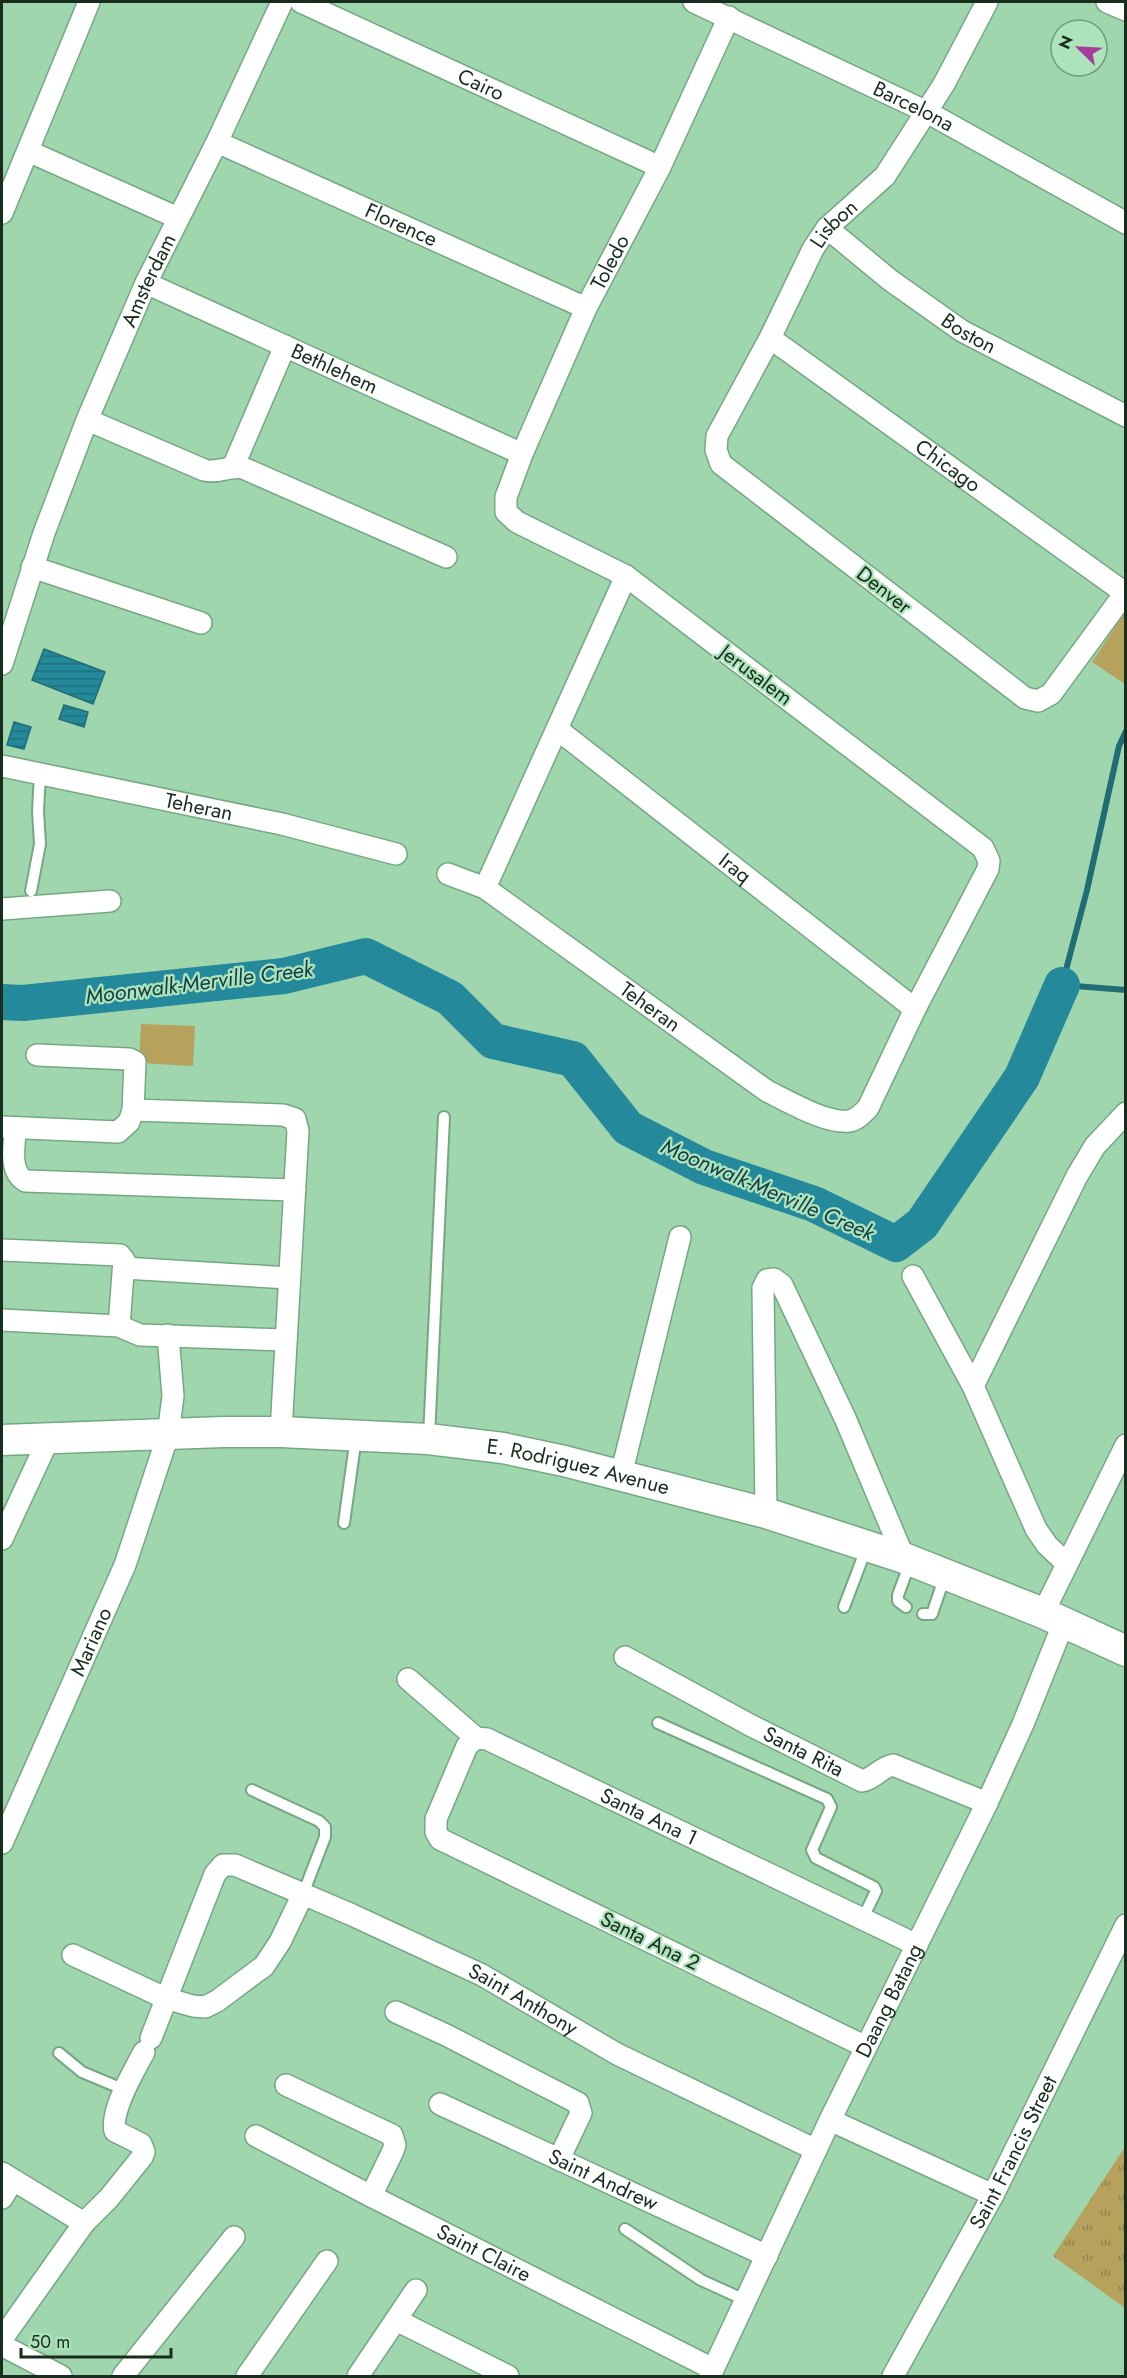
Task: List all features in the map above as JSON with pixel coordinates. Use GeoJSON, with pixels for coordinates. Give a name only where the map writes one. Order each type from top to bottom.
{"type":"FeatureCollection","features":[{"type":"Feature","properties":{"kind":"main road","name":"E. Rodriguez Avenue"},"geometry":{"type":"LineString","coordinates":[[2,1440],[281,1432],[428,1439],[503,1448],[621,1475],[766,1513],[907,1560],[1054,1618],[1125,1651]]}},
{"type":"Feature","properties":{"kind":"street"},"geometry":{"type":"LineString","coordinates":[[2,213],[89,2]]}},
{"type":"Feature","properties":{"kind":"street","name":"Amsterdam"},"geometry":{"type":"LineString","coordinates":[[2,664],[32,567],[87,420],[146,283],[217,142],[282,2]]}},
{"type":"Feature","properties":{"kind":"street","name":"Cairo"},"geometry":{"type":"LineString","coordinates":[[301,2],[660,167]]}},
{"type":"Feature","properties":{"kind":"street","name":"Barcelona"},"geometry":{"type":"LineString","coordinates":[[694,2],[927,112],[1125,223]]}},
{"type":"Feature","properties":{"kind":"street","name":"Lisbon"},"geometry":{"type":"LineString","coordinates":[[721,464],[716,450],[717,436],[770,338],[813,249],[827,228],[885,176],[927,112],[987,2]]}},
{"type":"Feature","properties":{"kind":"street"},"geometry":{"type":"LineString","coordinates":[[1107,2],[1125,10]]}},
{"type":"Feature","properties":{"kind":"street","name":"Toledo"},"geometry":{"type":"LineString","coordinates":[[507,512],[506,497],[522,454],[586,308],[660,167],[729,17]]}},
{"type":"Feature","properties":{"kind":"street","name":"Florence"},"geometry":{"type":"LineString","coordinates":[[217,142],[586,308]]}},
{"type":"Feature","properties":{"kind":"street"},"geometry":{"type":"LineString","coordinates":[[27,151],[178,218]]}},
{"type":"Feature","properties":{"kind":"street","name":"Boston"},"geometry":{"type":"LineString","coordinates":[[827,228],[890,280],[962,331],[1125,416]]}},
{"type":"Feature","properties":{"kind":"street","name":"Bethlehem"},"geometry":{"type":"LineString","coordinates":[[146,283],[522,454]]}},
{"type":"Feature","properties":{"kind":"street","name":"Chicago"},"geometry":{"type":"LineString","coordinates":[[770,338],[1125,593]]}},
{"type":"Feature","properties":{"kind":"street"},"geometry":{"type":"LineString","coordinates":[[233,467],[285,346]]}},
{"type":"Feature","properties":{"kind":"street"},"geometry":{"type":"LineString","coordinates":[[97,424],[204,470],[243,468],[446,557]]}},
{"type":"Feature","properties":{"kind":"street","name":"Denver"},"geometry":{"type":"LineString","coordinates":[[721,464],[1025,698],[1038,701],[1052,694],[1125,593]]}},
{"type":"Feature","properties":{"kind":"street","name":"Jerusalem"},"geometry":{"type":"LineString","coordinates":[[507,512],[517,522],[626,576],[983,848],[988,861],[985,877],[915,1009]]}},
{"type":"Feature","properties":{"kind":"street"},"geometry":{"type":"LineString","coordinates":[[32,567],[201,623]]}},
{"type":"Feature","properties":{"kind":"street"},"geometry":{"type":"LineString","coordinates":[[485,888],[626,576]]}},
{"type":"Feature","properties":{"kind":"street","name":"Iraq"},"geometry":{"type":"LineString","coordinates":[[556,729],[915,1009]]}},
{"type":"Feature","properties":{"kind":"street","name":"Teheran"},"geometry":{"type":"LineString","coordinates":[[2,766],[282,824],[396,855]]}},
{"type":"Feature","properties":{"kind":"street","name":"Teheran"},"geometry":{"type":"LineString","coordinates":[[448,874],[485,888],[767,1091],[833,1120],[849,1121],[859,1117],[868,1108],[915,1009]]}},
{"type":"Feature","properties":{"kind":"street"},"geometry":{"type":"LineString","coordinates":[[2,909],[110,901]]}},
{"type":"Feature","properties":{"kind":"street"},"geometry":{"type":"LineString","coordinates":[[37,1055],[129,1059],[135,1062],[133,1110],[129,1122],[118,1132],[8,1127],[14,1166],[18,1176],[26,1181],[295,1191]]}},
{"type":"Feature","properties":{"kind":"street"},"geometry":{"type":"LineString","coordinates":[[133,1110],[284,1115],[295,1119],[298,1131],[281,1432]]}},
{"type":"Feature","properties":{"kind":"street"},"geometry":{"type":"LineString","coordinates":[[973,1386],[1077,1176],[1095,1146],[1125,1113]]}},
{"type":"Feature","properties":{"kind":"street"},"geometry":{"type":"LineString","coordinates":[[621,1475],[680,1237]]}},
{"type":"Feature","properties":{"kind":"street"},"geometry":{"type":"LineString","coordinates":[[2,1250],[120,1255],[124,1260],[124,1268],[119,1326]]}},
{"type":"Feature","properties":{"kind":"street"},"geometry":{"type":"LineString","coordinates":[[124,1268],[289,1278]]}},
{"type":"Feature","properties":{"kind":"street"},"geometry":{"type":"LineString","coordinates":[[913,1276],[973,1386],[1036,1529],[1047,1545],[1066,1563]]}},
{"type":"Feature","properties":{"kind":"street"},"geometry":{"type":"LineString","coordinates":[[766,1513],[763,1288],[767,1280],[774,1280],[782,1285],[845,1418],[907,1560]]}},
{"type":"Feature","properties":{"kind":"street"},"geometry":{"type":"LineString","coordinates":[[2,1320],[119,1326],[140,1335],[286,1340]]}},
{"type":"Feature","properties":{"kind":"street","name":"Mariano"},"geometry":{"type":"LineString","coordinates":[[2,1843],[124,1565],[168,1435],[172,1396],[168,1335]]}},
{"type":"Feature","properties":{"kind":"street"},"geometry":{"type":"LineString","coordinates":[[2,1539],[49,1438]]}},
{"type":"Feature","properties":{"kind":"street","name":"Daang Batang"},"geometry":{"type":"LineString","coordinates":[[712,2373],[830,2120],[987,1803],[1023,1724],[1054,1618],[1066,1563],[1125,1445]]}},
{"type":"Feature","properties":{"kind":"street","name":"Santa Rita"},"geometry":{"type":"LineString","coordinates":[[625,1657],[750,1725],[862,1781],[868,1780],[893,1765],[987,1803]]}},
{"type":"Feature","properties":{"kind":"street"},"geometry":{"type":"LineString","coordinates":[[408,1679],[476,1738]]}},
{"type":"Feature","properties":{"kind":"street","name":"Santa Ana 2"},"geometry":{"type":"LineString","coordinates":[[476,1738],[467,1746],[436,1819],[436,1832],[447,1843],[866,2047]]}},
{"type":"Feature","properties":{"kind":"street","name":"Santa Ana 1"},"geometry":{"type":"LineString","coordinates":[[476,1738],[487,1739],[917,1945]]}},
{"type":"Feature","properties":{"kind":"street","name":"Saint Anthony"},"geometry":{"type":"LineString","coordinates":[[165,1998],[215,1874],[224,1865],[235,1865],[482,1975],[616,2054],[816,2150]]}},
{"type":"Feature","properties":{"kind":"street"},"geometry":{"type":"LineString","coordinates":[[73,1955],[165,1998],[205,2007],[218,2001],[264,1966],[280,1942],[303,1894]]}},
{"type":"Feature","properties":{"kind":"street","name":"Saint Francis Street"},"geometry":{"type":"LineString","coordinates":[[893,2376],[993,2195],[1125,1925]]}},
{"type":"Feature","properties":{"kind":"street"},"geometry":{"type":"LineString","coordinates":[[61,2376],[5,2348],[2,2339],[84,2223],[109,2198],[144,2152],[138,2141],[113,2128],[125,2090],[147,2045],[165,1998]]}},
{"type":"Feature","properties":{"kind":"street"},"geometry":{"type":"LineString","coordinates":[[396,2012],[578,2103],[581,2113],[559,2159]]}},
{"type":"Feature","properties":{"kind":"street"},"geometry":{"type":"LineString","coordinates":[[286,2085],[393,2135],[395,2145],[393,2151],[371,2196]]}},
{"type":"Feature","properties":{"kind":"street","name":"Saint Andrew"},"geometry":{"type":"LineString","coordinates":[[440,2104],[767,2256]]}},
{"type":"Feature","properties":{"kind":"street"},"geometry":{"type":"LineString","coordinates":[[830,2120],[993,2195]]}},
{"type":"Feature","properties":{"kind":"street","name":"Saint Claire"},"geometry":{"type":"LineString","coordinates":[[256,2136],[712,2373]]}},
{"type":"Feature","properties":{"kind":"street"},"geometry":{"type":"LineString","coordinates":[[5,2184],[84,2223]]}},
{"type":"Feature","properties":{"kind":"street"},"geometry":{"type":"LineString","coordinates":[[123,2376],[234,2237]]}},
{"type":"Feature","properties":{"kind":"street"},"geometry":{"type":"LineString","coordinates":[[247,2376],[327,2261]]}},
{"type":"Feature","properties":{"kind":"street"},"geometry":{"type":"LineString","coordinates":[[358,2376],[416,2290]]}},
{"type":"Feature","properties":{"kind":"street"},"geometry":{"type":"LineString","coordinates":[[396,2320],[508,2376]]}},
{"type":"Feature","properties":{"kind":"lane"},"geometry":{"type":"LineString","coordinates":[[31,891],[40,844],[38,811],[40,774]]}},
{"type":"Feature","properties":{"kind":"lane"},"geometry":{"type":"LineString","coordinates":[[428,1439],[444,1117]]}},
{"type":"Feature","properties":{"kind":"lane"},"geometry":{"type":"LineString","coordinates":[[344,1523],[356,1436]]}},
{"type":"Feature","properties":{"kind":"lane"},"geometry":{"type":"LineString","coordinates":[[844,1607],[867,1546]]}},
{"type":"Feature","properties":{"kind":"lane"},"geometry":{"type":"LineString","coordinates":[[906,1607],[898,1600],[898,1595],[907,1560]]}},
{"type":"Feature","properties":{"kind":"lane"},"geometry":{"type":"LineString","coordinates":[[923,1614],[932,1614],[946,1575]]}},
{"type":"Feature","properties":{"kind":"lane"},"geometry":{"type":"LineString","coordinates":[[658,1723],[827,1799],[831,1807],[829,1815],[812,1850],[816,1858],[874,1887],[876,1892],[863,1918]]}},
{"type":"Feature","properties":{"kind":"lane"},"geometry":{"type":"LineString","coordinates":[[252,1790],[319,1821],[325,1827],[325,1837],[303,1894]]}},
{"type":"Feature","properties":{"kind":"lane"},"geometry":{"type":"LineString","coordinates":[[59,2053],[82,2072],[125,2090]]}},
{"type":"Feature","properties":{"kind":"lane"},"geometry":{"type":"LineString","coordinates":[[626,2229],[702,2280],[745,2300]]}},
{"type":"Feature","properties":{"kind":"green space"},"geometry":{"type":"Polygon","coordinates":[[[1125,612],[1126,684],[1092,662],[1125,612]]]}},
{"type":"Feature","properties":{"kind":"green space"},"geometry":{"type":"Polygon","coordinates":[[[141,1024],[195,1026],[193,1066],[139,1063],[141,1024]]]}},
{"type":"Feature","properties":{"kind":"green space"},"geometry":{"type":"Polygon","coordinates":[[[1125,2147],[1125,2308],[1053,2256],[1125,2147]]]}},
{"type":"Feature","properties":{"kind":"water"},"geometry":{"type":"Polygon","coordinates":[[[44,649],[105,672],[93,704],[32,680],[44,649]]]}},
{"type":"Feature","properties":{"kind":"water"},"geometry":{"type":"Polygon","coordinates":[[[64,705],[88,712],[84,727],[59,719],[64,705]]]}},
{"type":"Feature","properties":{"kind":"water"},"geometry":{"type":"Polygon","coordinates":[[[14,722],[31,727],[24,749],[7,745],[14,722]]]}},
{"type":"Feature","properties":{"kind":"waterway","name":"Moonwalk-Merville Creek"},"geometry":{"type":"LineString","coordinates":[[1126,731],[1119,746],[1087,890],[1062,985],[1126,990]]}},
{"type":"Feature","properties":{"kind":"waterway","name":"Moonwalk-Merville Creek"},"geometry":{"type":"LineString","coordinates":[[2,1002],[23,1003],[284,976],[366,956],[450,998],[493,1041],[573,1059],[628,1128],[704,1167],[814,1204],[896,1244],[922,1224],[1022,1077],[1062,985]]}}]}
